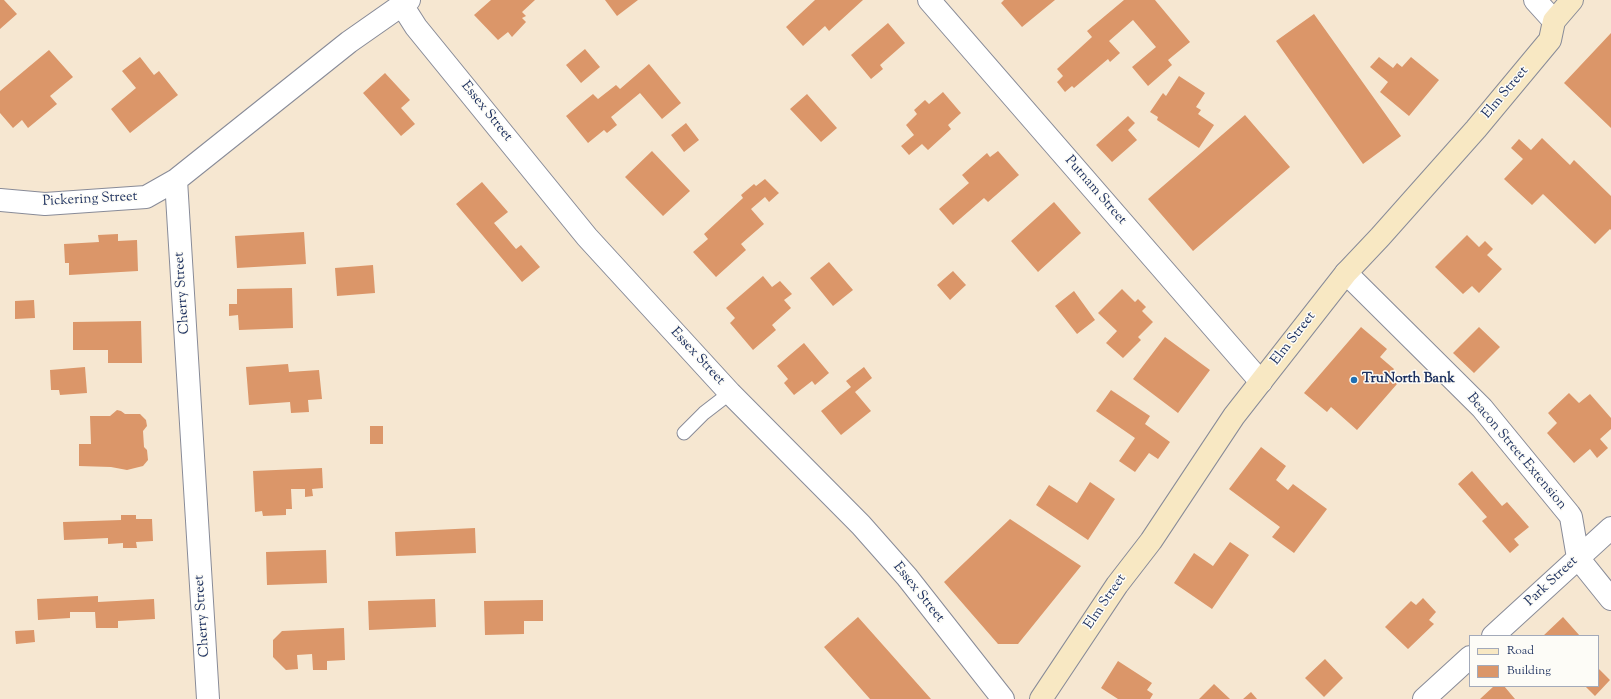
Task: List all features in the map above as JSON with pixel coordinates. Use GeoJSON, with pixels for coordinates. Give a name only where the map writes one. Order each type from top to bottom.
{"type":"FeatureCollection","features":[{"type":"Feature","properties":{"kind":"main road","name":"Elm Street"},"geometry":{"type":"LineString","coordinates":[[1041,699],[1117,585],[1151,541],[1234,416],[1346,273],[1476,129],[1550,40],[1554,21],[1572,0]]}},
{"type":"Feature","properties":{"kind":"street","name":"Putnam Street"},"geometry":{"type":"LineString","coordinates":[[929,0],[1260,382]]}},
{"type":"Feature","properties":{"kind":"street"},"geometry":{"type":"LineString","coordinates":[[1535,0],[1554,21]]}},
{"type":"Feature","properties":{"kind":"street"},"geometry":{"type":"LineString","coordinates":[[176,180],[349,42],[405,3]]}},
{"type":"Feature","properties":{"kind":"street","name":"Essex Street"},"geometry":{"type":"LineString","coordinates":[[405,3],[416,27],[587,237],[730,393],[861,525],[906,577],[1003,699]]}},
{"type":"Feature","properties":{"kind":"street","name":"Pickering Street"},"geometry":{"type":"LineString","coordinates":[[0,200],[45,204],[146,197],[176,180]]}},
{"type":"Feature","properties":{"kind":"street","name":"Cherry Street"},"geometry":{"type":"LineString","coordinates":[[176,180],[208,699]]}},
{"type":"Feature","properties":{"kind":"street","name":"Beacon Street Extension"},"geometry":{"type":"LineString","coordinates":[[1346,273],[1482,408],[1569,514],[1571,517],[1578,558]]}},
{"type":"Feature","properties":{"kind":"street","name":"Park Street"},"geometry":{"type":"LineString","coordinates":[[1494,635],[1611,528]]}},
{"type":"Feature","properties":{"kind":"street"},"geometry":{"type":"LineString","coordinates":[[1578,558],[1611,599]]}},
{"type":"Feature","properties":{"kind":"street"},"geometry":{"type":"LineString","coordinates":[[1424,699],[1469,658]]}},
{"type":"Feature","properties":{"kind":"lane"},"geometry":{"type":"LineString","coordinates":[[684,432],[704,413],[730,393]]}},
{"type":"Feature","properties":{"kind":"building"},"geometry":{"type":"Polygon","coordinates":[[[0,0],[4,0],[17,14],[0,29],[0,0]]]}},
{"type":"Feature","properties":{"kind":"building"},"geometry":{"type":"Polygon","coordinates":[[[491,0],[535,0],[522,12],[526,16],[522,18],[526,22],[512,37],[508,32],[498,40],[474,15],[491,0]]]}},
{"type":"Feature","properties":{"kind":"building"},"geometry":{"type":"Polygon","coordinates":[[[605,0],[638,0],[617,16],[605,0]]]}},
{"type":"Feature","properties":{"kind":"building"},"geometry":{"type":"Polygon","coordinates":[[[815,0],[863,0],[829,31],[825,26],[803,46],[786,27],[815,0]]]}},
{"type":"Feature","properties":{"kind":"building"},"geometry":{"type":"Polygon","coordinates":[[[1004,0],[1055,0],[1022,27],[1001,3],[1004,0]]]}},
{"type":"Feature","properties":{"kind":"building"},"geometry":{"type":"Polygon","coordinates":[[[1124,0],[1155,0],[1190,42],[1168,60],[1172,65],[1148,86],[1132,67],[1156,47],[1133,20],[1109,41],[1120,53],[1110,62],[1108,59],[1074,88],[1072,86],[1065,92],[1057,82],[1063,76],[1057,69],[1092,37],[1087,31],[1124,0]]]}},
{"type":"Feature","properties":{"kind":"building"},"geometry":{"type":"Polygon","coordinates":[[[1314,14],[1401,136],[1363,164],[1276,41],[1314,14]]]}},
{"type":"Feature","properties":{"kind":"building"},"geometry":{"type":"Polygon","coordinates":[[[888,23],[905,43],[880,65],[883,69],[871,79],[851,55],[888,23]]]}},
{"type":"Feature","properties":{"kind":"building"},"geometry":{"type":"Polygon","coordinates":[[[1611,33],[1611,128],[1564,83],[1611,33]]]}},
{"type":"Feature","properties":{"kind":"building"},"geometry":{"type":"Polygon","coordinates":[[[585,49],[600,67],[581,83],[566,65],[585,49]]]}},
{"type":"Feature","properties":{"kind":"building"},"geometry":{"type":"Polygon","coordinates":[[[49,50],[73,77],[50,96],[57,104],[28,128],[22,120],[13,128],[0,113],[0,91],[49,50]]]}},
{"type":"Feature","properties":{"kind":"building"},"geometry":{"type":"Polygon","coordinates":[[[140,57],[154,75],[159,71],[178,95],[130,133],[111,109],[136,88],[122,71],[140,57]]]}},
{"type":"Feature","properties":{"kind":"building"},"geometry":{"type":"Polygon","coordinates":[[[1379,57],[1393,68],[1397,63],[1402,67],[1411,57],[1439,80],[1409,116],[1380,92],[1388,82],[1370,67],[1379,57]]]}},
{"type":"Feature","properties":{"kind":"building"},"geometry":{"type":"Polygon","coordinates":[[[649,64],[681,103],[662,119],[640,93],[611,117],[617,125],[607,133],[604,130],[588,143],[566,116],[593,94],[598,99],[616,85],[620,89],[649,64]]]}},
{"type":"Feature","properties":{"kind":"building"},"geometry":{"type":"Polygon","coordinates":[[[385,73],[410,100],[401,108],[415,124],[401,136],[363,93],[385,73]]]}},
{"type":"Feature","properties":{"kind":"building"},"geometry":{"type":"Polygon","coordinates":[[[1179,76],[1205,93],[1196,107],[1201,110],[1198,114],[1214,125],[1199,148],[1157,120],[1158,117],[1150,112],[1163,93],[1166,96],[1179,76]]]}},
{"type":"Feature","properties":{"kind":"building"},"geometry":{"type":"Polygon","coordinates":[[[943,92],[961,113],[948,125],[951,129],[928,150],[922,144],[909,155],[901,146],[914,135],[906,125],[917,114],[914,110],[925,100],[929,104],[943,92]]]}},
{"type":"Feature","properties":{"kind":"building"},"geometry":{"type":"Polygon","coordinates":[[[807,94],[837,128],[821,142],[790,109],[807,94]]]}},
{"type":"Feature","properties":{"kind":"building"},"geometry":{"type":"Polygon","coordinates":[[[1245,115],[1290,167],[1193,251],[1148,199],[1245,115]]]}},
{"type":"Feature","properties":{"kind":"building"},"geometry":{"type":"Polygon","coordinates":[[[1128,116],[1135,123],[1128,130],[1137,140],[1112,162],[1096,145],[1128,116]]]}},
{"type":"Feature","properties":{"kind":"building"},"geometry":{"type":"Polygon","coordinates":[[[686,123],[699,140],[684,152],[671,135],[686,123]]]}},
{"type":"Feature","properties":{"kind":"building"},"geometry":{"type":"Polygon","coordinates":[[[1542,138],[1570,165],[1574,160],[1611,196],[1611,230],[1610,229],[1595,244],[1543,194],[1532,205],[1504,179],[1523,159],[1511,148],[1519,139],[1531,150],[1542,138]]]}},
{"type":"Feature","properties":{"kind":"building"},"geometry":{"type":"Polygon","coordinates":[[[652,151],[690,191],[663,216],[625,177],[652,151]]]}},
{"type":"Feature","properties":{"kind":"building"},"geometry":{"type":"Polygon","coordinates":[[[998,151],[1019,175],[988,202],[984,198],[953,225],[939,209],[969,183],[962,175],[987,153],[990,157],[998,151]]]}},
{"type":"Feature","properties":{"kind":"building"},"geometry":{"type":"Polygon","coordinates":[[[765,179],[779,193],[769,202],[765,197],[751,209],[764,224],[741,244],[746,250],[716,277],[693,252],[708,239],[704,234],[743,198],[741,195],[754,184],[756,186],[765,179]]]}},
{"type":"Feature","properties":{"kind":"building"},"geometry":{"type":"Polygon","coordinates":[[[482,182],[508,212],[494,223],[516,249],[521,245],[540,267],[522,282],[456,204],[482,182]]]}},
{"type":"Feature","properties":{"kind":"building"},"geometry":{"type":"Polygon","coordinates":[[[1054,202],[1081,233],[1038,272],[1011,241],[1054,202]]]}},
{"type":"Feature","properties":{"kind":"building"},"geometry":{"type":"Polygon","coordinates":[[[304,232],[306,264],[237,268],[235,236],[304,232]]]}},
{"type":"Feature","properties":{"kind":"building"},"geometry":{"type":"Polygon","coordinates":[[[118,234],[118,241],[137,240],[138,271],[69,275],[69,263],[65,263],[64,244],[99,242],[98,235],[118,234]]]}},
{"type":"Feature","properties":{"kind":"building"},"geometry":{"type":"Polygon","coordinates":[[[1467,235],[1479,247],[1485,241],[1493,249],[1487,255],[1502,269],[1479,293],[1472,286],[1463,294],[1435,267],[1467,235]]]}},
{"type":"Feature","properties":{"kind":"building"},"geometry":{"type":"Polygon","coordinates":[[[829,262],[853,290],[833,306],[810,278],[829,262]]]}},
{"type":"Feature","properties":{"kind":"building"},"geometry":{"type":"Polygon","coordinates":[[[373,265],[375,293],[337,296],[335,268],[373,265]]]}},
{"type":"Feature","properties":{"kind":"building"},"geometry":{"type":"Polygon","coordinates":[[[953,271],[966,285],[950,300],[937,285],[953,271]]]}},
{"type":"Feature","properties":{"kind":"building"},"geometry":{"type":"Polygon","coordinates":[[[763,276],[772,287],[780,281],[792,294],[784,300],[791,308],[772,325],[776,330],[753,350],[730,323],[735,318],[726,308],[763,276]]]}},
{"type":"Feature","properties":{"kind":"building"},"geometry":{"type":"Polygon","coordinates":[[[292,288],[293,328],[239,330],[238,315],[229,316],[229,304],[237,304],[237,289],[292,288]]]}},
{"type":"Feature","properties":{"kind":"building"},"geometry":{"type":"Polygon","coordinates":[[[1122,289],[1135,302],[1138,299],[1146,307],[1142,311],[1153,322],[1138,337],[1141,340],[1123,358],[1106,343],[1117,331],[1098,313],[1122,289]]]}},
{"type":"Feature","properties":{"kind":"building"},"geometry":{"type":"Polygon","coordinates":[[[1074,291],[1095,320],[1077,334],[1055,306],[1074,291]]]}},
{"type":"Feature","properties":{"kind":"building"},"geometry":{"type":"Polygon","coordinates":[[[34,300],[35,318],[15,319],[15,301],[34,300]]]}},
{"type":"Feature","properties":{"kind":"building"},"geometry":{"type":"Polygon","coordinates":[[[141,321],[142,363],[108,363],[108,350],[73,350],[73,322],[141,321]]]}},
{"type":"Feature","properties":{"kind":"building","name":"TruNorth Bank"},"geometry":{"type":"Polygon","coordinates":[[[1361,327],[1387,349],[1380,357],[1394,369],[1388,377],[1397,384],[1357,430],[1331,407],[1327,412],[1304,393],[1361,327]]]}},
{"type":"Feature","properties":{"kind":"building"},"geometry":{"type":"Polygon","coordinates":[[[1479,327],[1500,347],[1474,373],[1453,353],[1479,327]]]}},
{"type":"Feature","properties":{"kind":"building"},"geometry":{"type":"Polygon","coordinates":[[[1165,337],[1210,370],[1178,413],[1133,379],[1165,337]]]}},
{"type":"Feature","properties":{"kind":"building"},"geometry":{"type":"Polygon","coordinates":[[[804,343],[829,373],[815,385],[812,381],[794,395],[784,383],[788,379],[777,366],[804,343]]]}},
{"type":"Feature","properties":{"kind":"building"},"geometry":{"type":"Polygon","coordinates":[[[288,364],[289,372],[319,370],[322,399],[308,400],[309,412],[291,413],[290,402],[249,405],[246,367],[288,364]]]}},
{"type":"Feature","properties":{"kind":"building"},"geometry":{"type":"Polygon","coordinates":[[[85,367],[87,393],[60,395],[59,390],[51,390],[50,370],[85,367]]]}},
{"type":"Feature","properties":{"kind":"building"},"geometry":{"type":"Polygon","coordinates":[[[864,367],[872,378],[855,392],[871,411],[841,435],[821,411],[851,387],[846,381],[864,367]]]}},
{"type":"Feature","properties":{"kind":"building"},"geometry":{"type":"Polygon","coordinates":[[[1111,390],[1150,416],[1145,424],[1170,442],[1158,459],[1149,453],[1135,472],[1119,461],[1135,438],[1096,411],[1111,390]]]}},
{"type":"Feature","properties":{"kind":"building"},"geometry":{"type":"Polygon","coordinates":[[[1569,393],[1579,403],[1590,394],[1611,418],[1611,429],[1600,439],[1608,448],[1597,458],[1590,449],[1574,463],[1547,433],[1557,423],[1548,413],[1569,393]]]}},
{"type":"Feature","properties":{"kind":"building"},"geometry":{"type":"Polygon","coordinates":[[[117,410],[125,414],[140,414],[146,420],[147,426],[143,431],[144,447],[147,450],[148,460],[143,466],[127,470],[111,467],[79,466],[79,444],[91,444],[90,416],[110,416],[117,410]]]}},
{"type":"Feature","properties":{"kind":"building"},"geometry":{"type":"Polygon","coordinates":[[[370,426],[383,426],[383,444],[370,444],[370,426]]]}},
{"type":"Feature","properties":{"kind":"building"},"geometry":{"type":"Polygon","coordinates":[[[1261,447],[1286,466],[1276,480],[1288,490],[1293,484],[1327,509],[1294,553],[1272,537],[1280,527],[1229,489],[1261,447]]]}},
{"type":"Feature","properties":{"kind":"building"},"geometry":{"type":"Polygon","coordinates":[[[322,468],[323,488],[312,489],[313,496],[305,497],[305,489],[291,489],[292,509],[286,509],[286,515],[263,516],[262,511],[255,512],[253,471],[322,468]]]}},
{"type":"Feature","properties":{"kind":"building"},"geometry":{"type":"Polygon","coordinates":[[[1472,471],[1502,506],[1507,502],[1529,527],[1514,539],[1519,545],[1510,553],[1482,521],[1487,517],[1458,484],[1472,471]]]}},
{"type":"Feature","properties":{"kind":"building"},"geometry":{"type":"Polygon","coordinates":[[[1090,482],[1115,499],[1088,540],[1036,505],[1049,485],[1077,503],[1090,482]]]}},
{"type":"Feature","properties":{"kind":"building"},"geometry":{"type":"Polygon","coordinates":[[[121,515],[136,515],[136,519],[152,519],[153,541],[136,542],[137,548],[123,548],[123,543],[108,544],[108,538],[64,540],[63,522],[121,520],[121,515]]]}},
{"type":"Feature","properties":{"kind":"building"},"geometry":{"type":"Polygon","coordinates":[[[1010,519],[1081,566],[1018,644],[998,644],[944,582],[1010,519]]]}},
{"type":"Feature","properties":{"kind":"building"},"geometry":{"type":"Polygon","coordinates":[[[475,528],[476,553],[396,556],[395,532],[475,528]]]}},
{"type":"Feature","properties":{"kind":"building"},"geometry":{"type":"Polygon","coordinates":[[[1230,542],[1249,555],[1212,609],[1174,583],[1194,553],[1213,566],[1230,542]]]}},
{"type":"Feature","properties":{"kind":"building"},"geometry":{"type":"Polygon","coordinates":[[[326,550],[327,583],[267,585],[266,552],[326,550]]]}},
{"type":"Feature","properties":{"kind":"building"},"geometry":{"type":"Polygon","coordinates":[[[98,596],[98,602],[154,599],[155,619],[118,621],[118,628],[96,628],[95,612],[70,612],[70,618],[38,620],[37,599],[98,596]]]}},
{"type":"Feature","properties":{"kind":"building"},"geometry":{"type":"Polygon","coordinates":[[[1423,598],[1436,612],[1429,620],[1434,624],[1408,649],[1385,627],[1411,601],[1416,605],[1423,598]]]}},
{"type":"Feature","properties":{"kind":"building"},"geometry":{"type":"Polygon","coordinates":[[[435,599],[436,627],[369,630],[368,601],[435,599]]]}},
{"type":"Feature","properties":{"kind":"building"},"geometry":{"type":"Polygon","coordinates":[[[543,600],[543,621],[524,621],[524,634],[485,635],[484,601],[543,600]]]}},
{"type":"Feature","properties":{"kind":"building"},"geometry":{"type":"Polygon","coordinates":[[[858,617],[931,699],[870,699],[824,647],[858,617]]]}},
{"type":"Feature","properties":{"kind":"building"},"geometry":{"type":"Polygon","coordinates":[[[1563,617],[1579,635],[1544,635],[1563,617]]]}},
{"type":"Feature","properties":{"kind":"building"},"geometry":{"type":"Polygon","coordinates":[[[344,628],[345,660],[327,661],[327,670],[313,670],[312,654],[297,655],[298,669],[286,670],[273,657],[273,640],[282,631],[344,628]]]}},
{"type":"Feature","properties":{"kind":"building"},"geometry":{"type":"Polygon","coordinates":[[[34,630],[35,642],[16,644],[15,631],[34,630]]]}},
{"type":"Feature","properties":{"kind":"building"},"geometry":{"type":"Polygon","coordinates":[[[1325,659],[1343,678],[1324,697],[1305,678],[1325,659]]]}},
{"type":"Feature","properties":{"kind":"building"},"geometry":{"type":"Polygon","coordinates":[[[1118,661],[1152,683],[1147,690],[1153,694],[1150,699],[1118,699],[1101,688],[1118,661]]]}},
{"type":"Feature","properties":{"kind":"building"},"geometry":{"type":"Polygon","coordinates":[[[1599,669],[1610,680],[1595,696],[1586,687],[1599,687],[1599,669]]]}},
{"type":"Feature","properties":{"kind":"building"},"geometry":{"type":"Polygon","coordinates":[[[1214,684],[1230,699],[1199,699],[1214,684]]]}},
{"type":"Feature","properties":{"kind":"building"},"geometry":{"type":"Polygon","coordinates":[[[1493,687],[1505,687],[1515,699],[1480,699],[1493,687]]]}},
{"type":"Feature","properties":{"kind":"building"},"geometry":{"type":"Polygon","coordinates":[[[1251,692],[1257,699],[1243,699],[1251,692]]]}},
{"type":"Feature","properties":{"kind":"place","name":"TruNorth Bank"},"geometry":{"type":"Point","coordinates":[1354,380]}}]}
